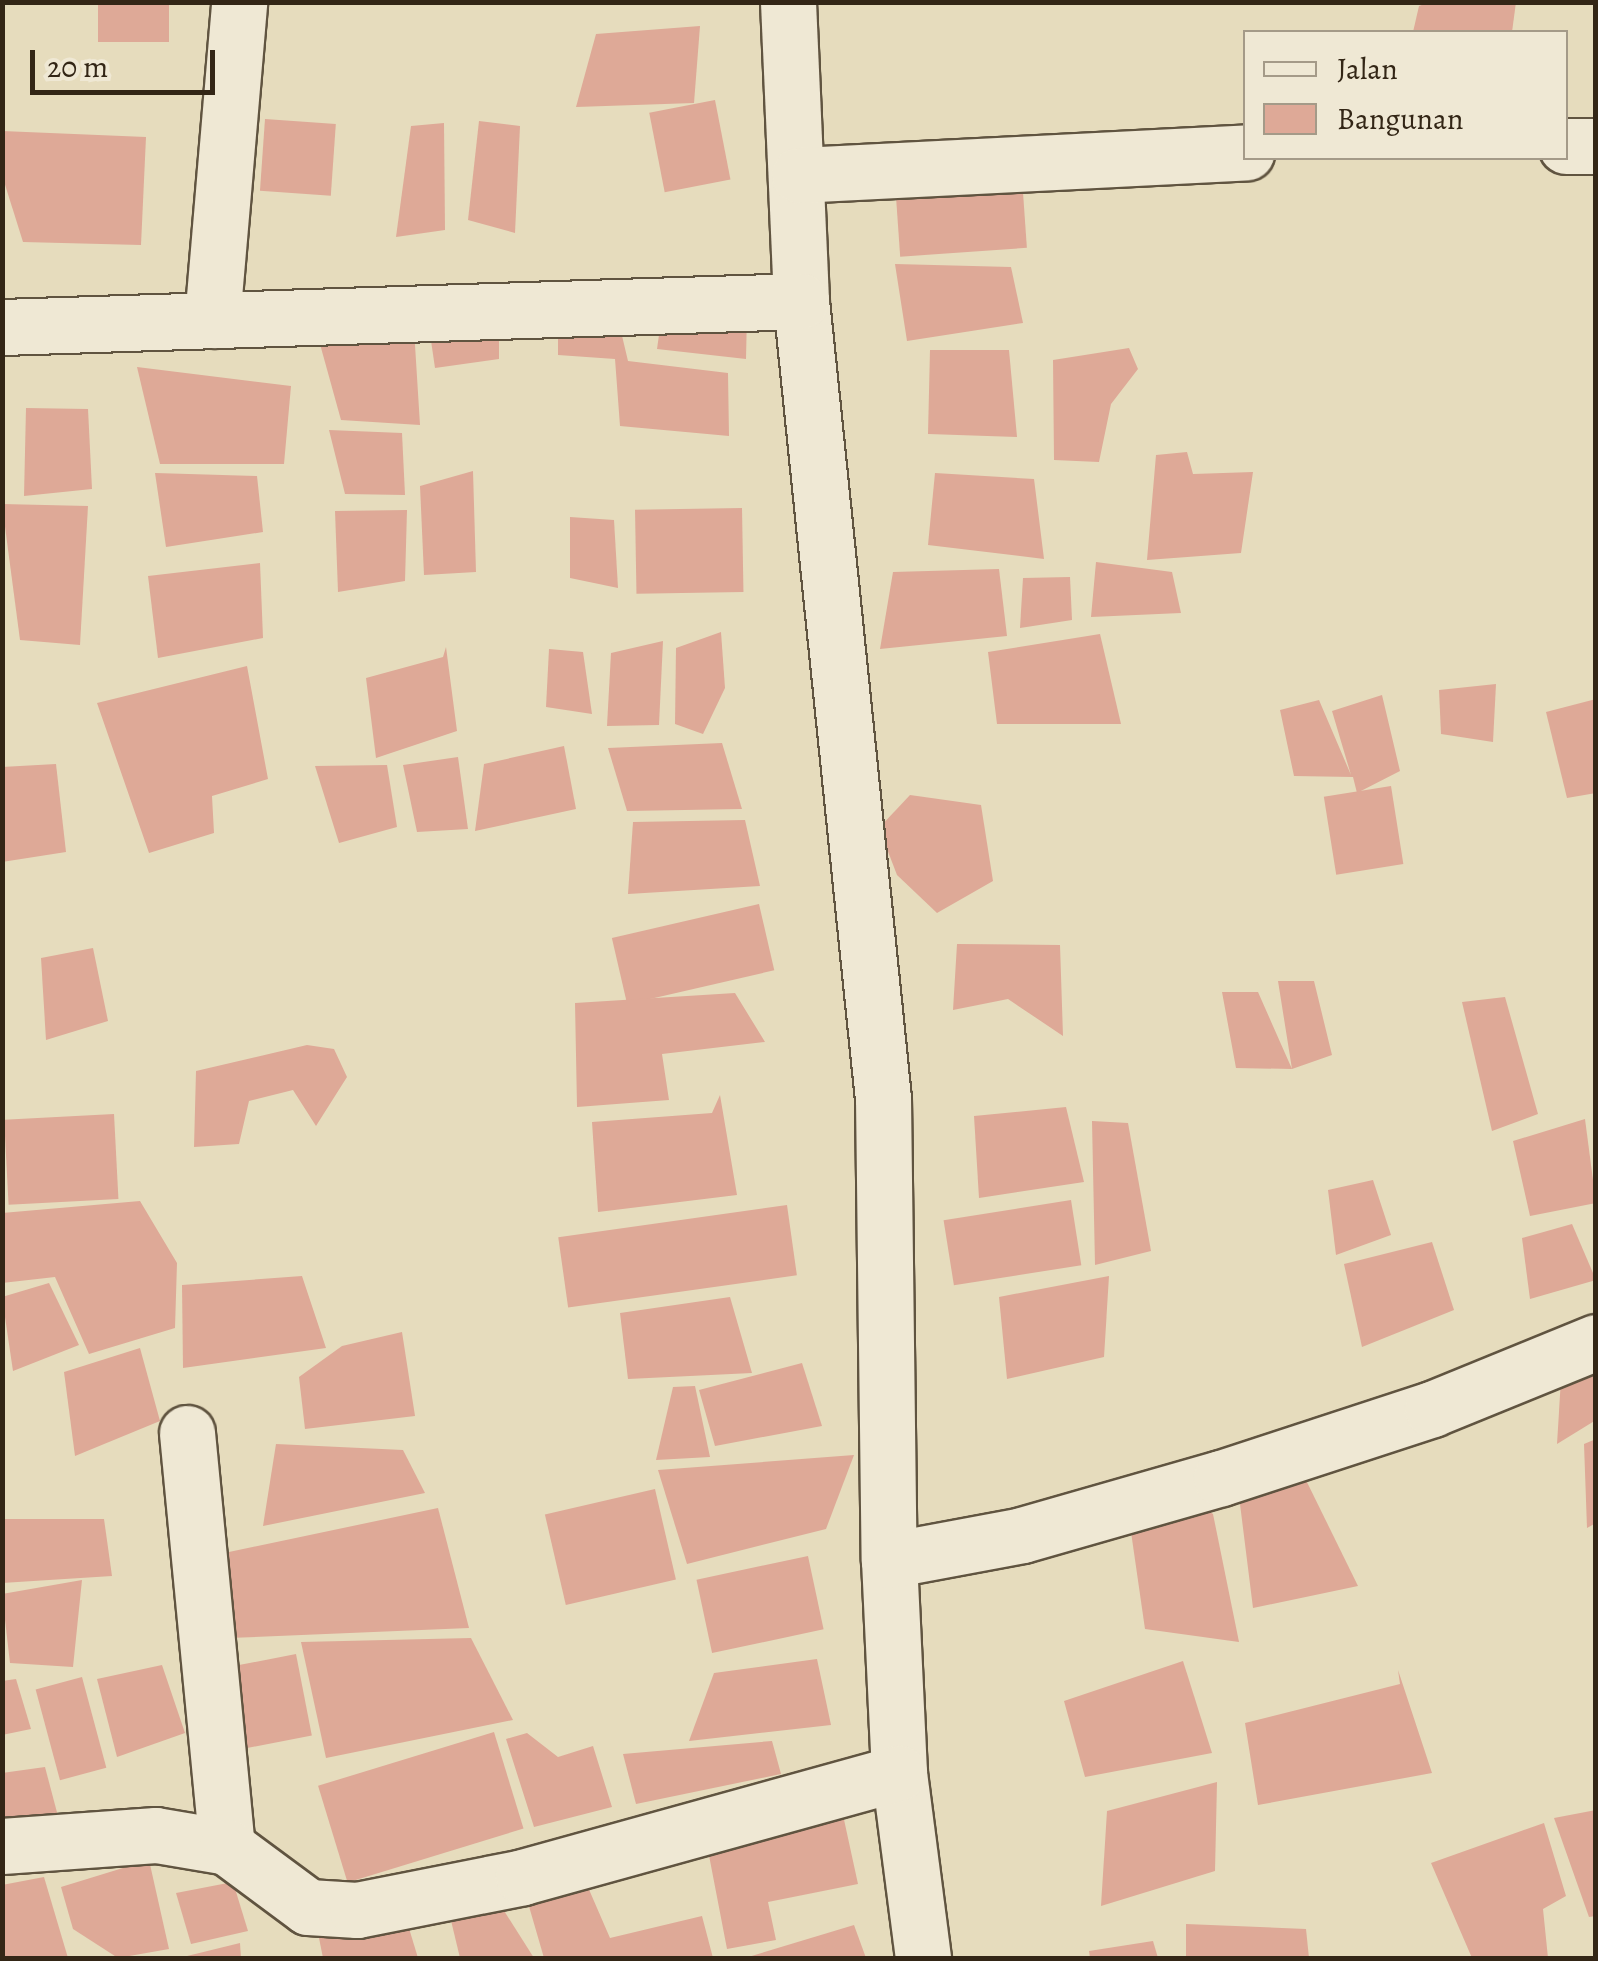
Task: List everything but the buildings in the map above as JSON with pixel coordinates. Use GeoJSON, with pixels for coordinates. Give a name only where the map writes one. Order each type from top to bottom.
{"type":"FeatureCollection","features":[{"type":"Feature","properties":{"kind":"street"},"geometry":{"type":"LineString","coordinates":[[212,320],[239,2]]}},
{"type":"Feature","properties":{"kind":"street"},"geometry":{"type":"LineString","coordinates":[[788,2],[799,175],[801,301],[883,1098],[889,1560],[899,1773],[923,1958]]}},
{"type":"Feature","properties":{"kind":"street"},"geometry":{"type":"LineString","coordinates":[[1568,146],[1596,146]]}},
{"type":"Feature","properties":{"kind":"street"},"geometry":{"type":"LineString","coordinates":[[799,175],[1243,152]]}},
{"type":"Feature","properties":{"kind":"street"},"geometry":{"type":"LineString","coordinates":[[2,328],[801,301]]}},
{"type":"Feature","properties":{"kind":"street"},"geometry":{"type":"LineString","coordinates":[[889,1560],[1022,1536],[1221,1478],[1432,1409],[1596,1342]]}},
{"type":"Feature","properties":{"kind":"street"},"geometry":{"type":"LineString","coordinates":[[188,1433],[227,1847]]}},
{"type":"Feature","properties":{"kind":"street"},"geometry":{"type":"LineString","coordinates":[[2,1846],[156,1834],[227,1847],[308,1907],[357,1910],[444,1896],[899,1773]]}}]}
